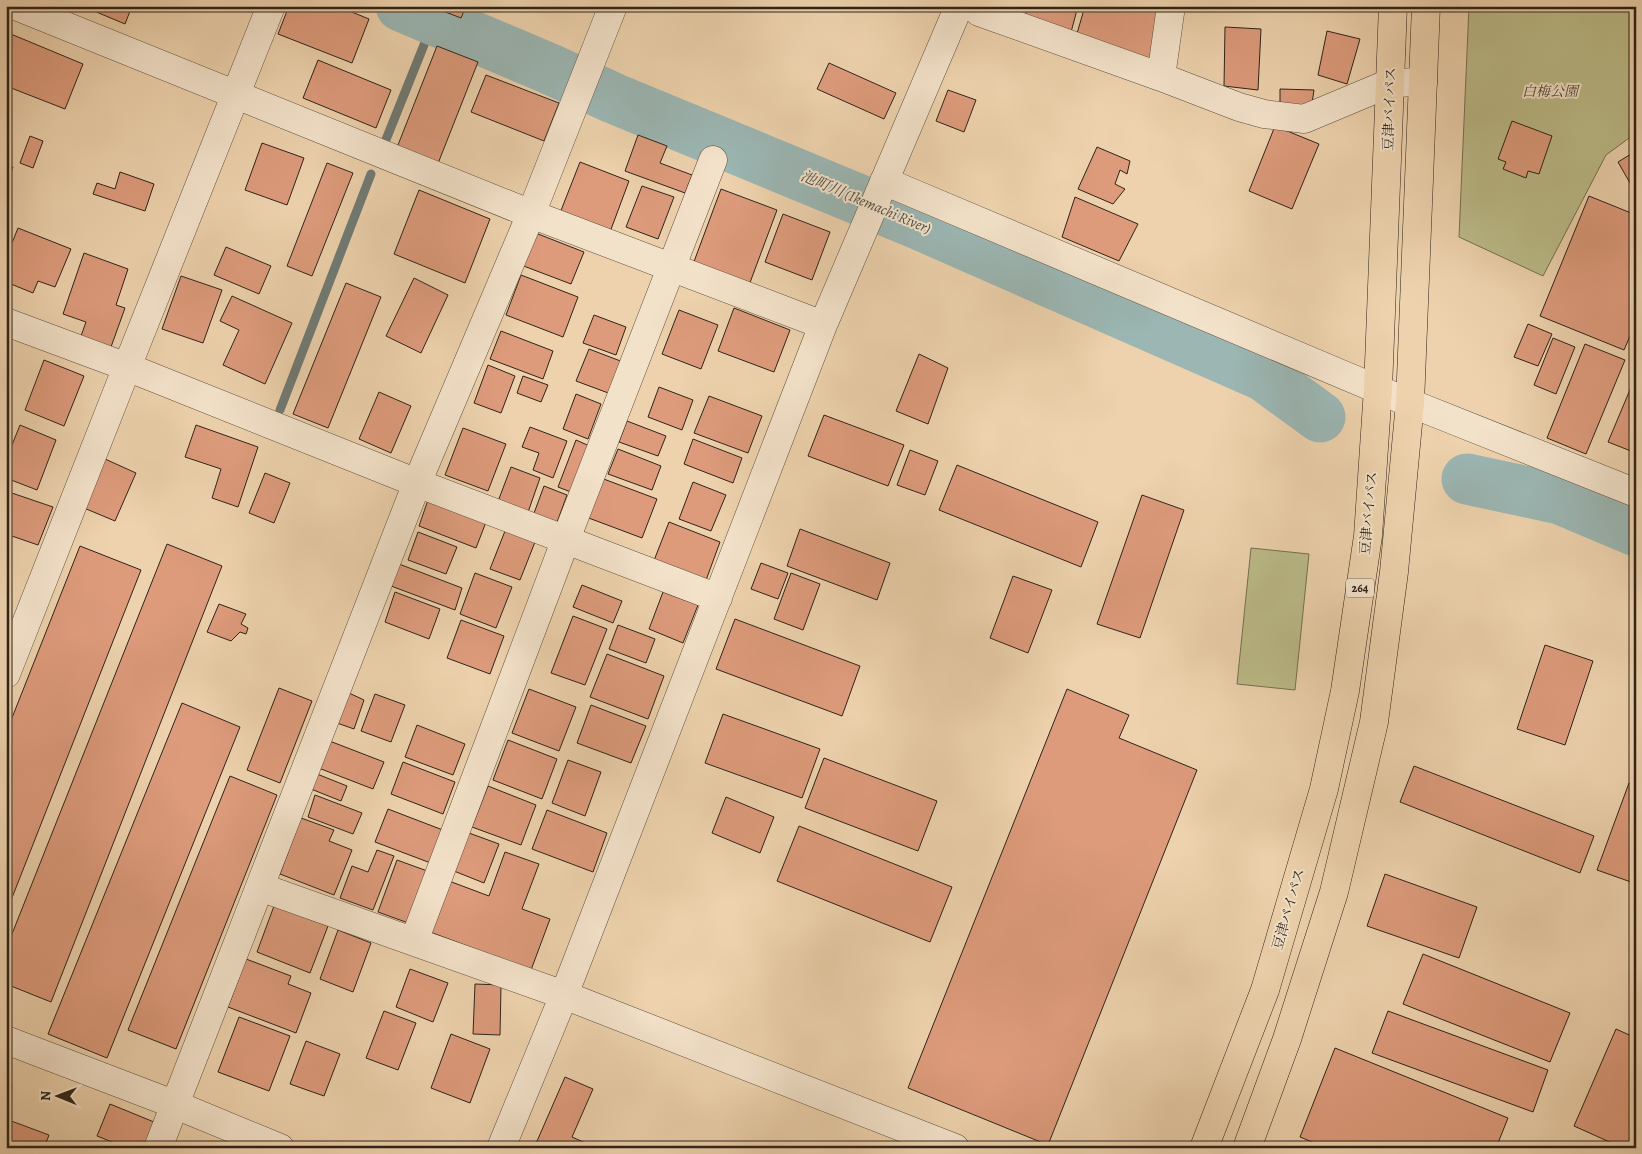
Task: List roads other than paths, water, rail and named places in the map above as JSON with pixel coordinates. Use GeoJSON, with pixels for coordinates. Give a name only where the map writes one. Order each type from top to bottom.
{"type":"FeatureCollection","features":[{"type":"Feature","properties":{"kind":"highway","name":"豆津バイパス"},"geometry":{"type":"LineString","coordinates":[[1204,1148],[1265,990],[1324,789],[1344,691],[1368,536],[1378,389],[1393,6]]}},
{"type":"Feature","properties":{"kind":"highway","name":"264"},"geometry":{"type":"LineString","coordinates":[[1247,1148],[1287,1039],[1334,892],[1374,722],[1394,572],[1410,403],[1426,6]]}},
{"type":"Feature","properties":{"kind":"street"},"geometry":{"type":"LineString","coordinates":[[16,6],[531,214],[823,325]]}},
{"type":"Feature","properties":{"kind":"street"},"geometry":{"type":"LineString","coordinates":[[6,674],[271,6]]}},
{"type":"Feature","properties":{"kind":"street"},"geometry":{"type":"LineString","coordinates":[[158,1148],[417,483],[531,214],[612,6]]}},
{"type":"Feature","properties":{"kind":"street"},"geometry":{"type":"LineString","coordinates":[[501,1148],[564,995],[823,325],[959,6]]}},
{"type":"Feature","properties":{"kind":"street"},"geometry":{"type":"LineString","coordinates":[[973,6],[979,12],[1239,107],[1264,114],[1304,119],[1390,83],[1423,82]]}},
{"type":"Feature","properties":{"kind":"street"},"geometry":{"type":"LineString","coordinates":[[1161,77],[1171,6]]}},
{"type":"Feature","properties":{"kind":"street"},"geometry":{"type":"LineString","coordinates":[[414,941],[670,267],[713,160]]}},
{"type":"Feature","properties":{"kind":"street"},"geometry":{"type":"LineString","coordinates":[[884,182],[1410,403],[1636,493]]}},
{"type":"Feature","properties":{"kind":"street"},"geometry":{"type":"LineString","coordinates":[[6,322],[127,366],[417,483],[718,598]]}},
{"type":"Feature","properties":{"kind":"street"},"geometry":{"type":"LineString","coordinates":[[260,887],[564,995],[956,1148]]}},
{"type":"Feature","properties":{"kind":"street"},"geometry":{"type":"LineString","coordinates":[[6,1040],[176,1105],[280,1148]]}},
{"type":"Feature","properties":{"kind":"waterway","name":"池町川 (Ikemachi River)"},"geometry":{"type":"LineString","coordinates":[[401,6],[550,69],[613,98],[918,224],[1264,376],[1320,417]]}},
{"type":"Feature","properties":{"kind":"waterway"},"geometry":{"type":"LineString","coordinates":[[385,142],[434,20]]}},
{"type":"Feature","properties":{"kind":"waterway"},"geometry":{"type":"LineString","coordinates":[[280,410],[371,174]]}},
{"type":"Feature","properties":{"kind":"waterway","name":"池町川 (Ikemachi River)"},"geometry":{"type":"LineString","coordinates":[[1467,479],[1560,499],[1636,531]]}},
{"type":"Feature","properties":{"kind":"waterway"},"geometry":{"type":"LineString","coordinates":[[6,1092],[8,1087]]}},
{"type":"Feature","properties":{"kind":"park label","name":"白梅公園"},"geometry":{"type":"Point","coordinates":[1550,91]}}]}
